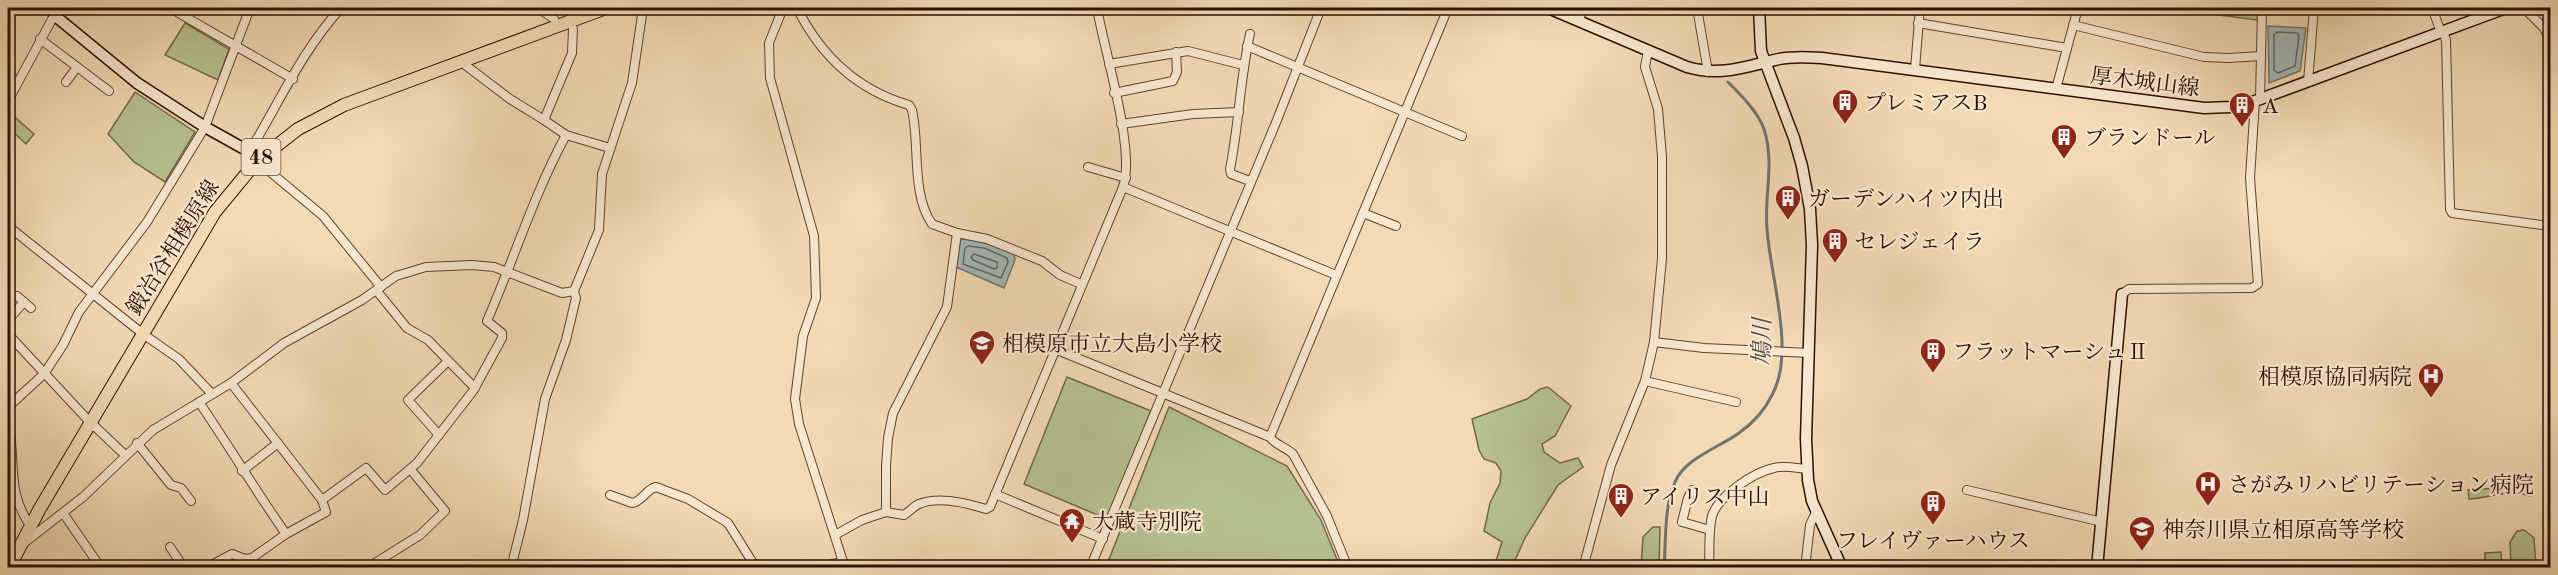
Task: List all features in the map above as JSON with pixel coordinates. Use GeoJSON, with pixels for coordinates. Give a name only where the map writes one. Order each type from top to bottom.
{"type":"FeatureCollection","features":[{"type":"Feature","properties":{"kind":"main road","name":"鍛冶谷相模原線"},"geometry":{"type":"LineString","coordinates":[[9,567],[90,423],[215,212],[257,161],[298,129],[324,114],[606,8]]}},
{"type":"Feature","properties":{"kind":"main road"},"geometry":{"type":"LineString","coordinates":[[1548,8],[1687,67],[1708,72]]}},
{"type":"Feature","properties":{"kind":"main road"},"geometry":{"type":"LineString","coordinates":[[1759,8],[1760,48],[1794,138],[1808,197],[1812,245],[1806,469],[1810,491],[1842,567]]}},
{"type":"Feature","properties":{"kind":"main road","name":"厚木城山線"},"geometry":{"type":"LineString","coordinates":[[1708,72],[1730,72],[1764,63],[1807,57],[1915,69],[2204,108],[2231,107],[2258,100],[2506,8]]}},
{"type":"Feature","properties":{"kind":"main road"},"geometry":{"type":"LineString","coordinates":[[56,11],[137,83],[205,127],[248,151],[257,161]]}},
{"type":"Feature","properties":{"kind":"main road"},"geometry":{"type":"LineString","coordinates":[[2097,567],[2122,294]]}},
{"type":"Feature","properties":{"kind":"street"},"geometry":{"type":"LineString","coordinates":[[170,8],[293,79]]}},
{"type":"Feature","properties":{"kind":"street"},"geometry":{"type":"LineString","coordinates":[[8,407],[44,374],[63,345],[79,312],[147,222],[205,127],[250,8]]}},
{"type":"Feature","properties":{"kind":"street"},"geometry":{"type":"LineString","coordinates":[[341,8],[327,24],[254,144],[257,161],[323,216],[407,328],[428,340],[475,388]]}},
{"type":"Feature","properties":{"kind":"street"},"geometry":{"type":"LineString","coordinates":[[538,8],[554,19]]}},
{"type":"Feature","properties":{"kind":"street"},"geometry":{"type":"LineString","coordinates":[[512,567],[545,399],[566,340],[576,297],[574,291],[599,230],[602,174],[632,83],[643,8]]}},
{"type":"Feature","properties":{"kind":"street"},"geometry":{"type":"LineString","coordinates":[[783,8],[769,43],[770,78],[814,236],[816,266],[816,298],[803,336],[795,399],[799,424],[844,564],[819,567]]}},
{"type":"Feature","properties":{"kind":"street"},"geometry":{"type":"LineString","coordinates":[[797,8],[807,29],[841,69],[863,86],[909,105],[912,110],[923,208],[932,224],[957,233],[987,239],[1042,261],[1060,275],[1082,284]]}},
{"type":"Feature","properties":{"kind":"street"},"geometry":{"type":"LineString","coordinates":[[835,535],[862,520],[886,512],[904,515],[917,504],[933,501],[970,504],[986,509],[990,507],[1124,182],[1126,148],[1098,8]]}},
{"type":"Feature","properties":{"kind":"street"},"geometry":{"type":"LineString","coordinates":[[1090,567],[1321,8]]}},
{"type":"Feature","properties":{"kind":"street"},"geometry":{"type":"LineString","coordinates":[[1270,437],[1448,8]]}},
{"type":"Feature","properties":{"kind":"street"},"geometry":{"type":"LineString","coordinates":[[1580,21],[1581,8]]}},
{"type":"Feature","properties":{"kind":"street"},"geometry":{"type":"LineString","coordinates":[[1697,8],[1708,72]]}},
{"type":"Feature","properties":{"kind":"street"},"geometry":{"type":"LineString","coordinates":[[1915,69],[1920,8]]}},
{"type":"Feature","properties":{"kind":"street"},"geometry":{"type":"LineString","coordinates":[[2056,89],[2078,8]]}},
{"type":"Feature","properties":{"kind":"street"},"geometry":{"type":"LineString","coordinates":[[2122,294],[2129,289],[2252,288],[2258,284],[2250,178],[2258,100],[2262,8]]}},
{"type":"Feature","properties":{"kind":"street"},"geometry":{"type":"LineString","coordinates":[[2308,82],[2314,8]]}},
{"type":"Feature","properties":{"kind":"street"},"geometry":{"type":"LineString","coordinates":[[2432,8],[2446,40],[2450,209],[2452,213],[2550,226]]}},
{"type":"Feature","properties":{"kind":"street"},"geometry":{"type":"LineString","coordinates":[[2524,8],[2547,28],[2550,42]]}},
{"type":"Feature","properties":{"kind":"street"},"geometry":{"type":"LineString","coordinates":[[8,101],[56,11]]}},
{"type":"Feature","properties":{"kind":"street"},"geometry":{"type":"LineString","coordinates":[[1918,23],[2067,48]]}},
{"type":"Feature","properties":{"kind":"street"},"geometry":{"type":"LineString","coordinates":[[2073,25],[2204,57],[2260,56]]}},
{"type":"Feature","properties":{"kind":"street"},"geometry":{"type":"LineString","coordinates":[[544,120],[572,52],[573,28]]}},
{"type":"Feature","properties":{"kind":"street"},"geometry":{"type":"LineString","coordinates":[[1250,34],[1243,65],[1239,112],[1230,169],[1231,174],[1250,181]]}},
{"type":"Feature","properties":{"kind":"street"},"geometry":{"type":"LineString","coordinates":[[40,39],[82,68],[109,92]]}},
{"type":"Feature","properties":{"kind":"street"},"geometry":{"type":"LineString","coordinates":[[1247,46],[1462,136]]}},
{"type":"Feature","properties":{"kind":"street"},"geometry":{"type":"LineString","coordinates":[[1582,567],[1614,458],[1645,381],[1654,342],[1662,259],[1662,137],[1658,109],[1645,67],[1648,50]]}},
{"type":"Feature","properties":{"kind":"street"},"geometry":{"type":"LineString","coordinates":[[1109,64],[1176,52],[1196,52],[1243,65]]}},
{"type":"Feature","properties":{"kind":"street"},"geometry":{"type":"LineString","coordinates":[[1114,93],[1173,81],[1177,72],[1176,52]]}},
{"type":"Feature","properties":{"kind":"street"},"geometry":{"type":"LineString","coordinates":[[460,61],[510,99],[566,135],[610,148]]}},
{"type":"Feature","properties":{"kind":"street"},"geometry":{"type":"LineString","coordinates":[[66,82],[82,68]]}},
{"type":"Feature","properties":{"kind":"street"},"geometry":{"type":"LineString","coordinates":[[1121,124],[1193,114],[1239,112]]}},
{"type":"Feature","properties":{"kind":"street"},"geometry":{"type":"LineString","coordinates":[[322,500],[366,468],[385,490],[411,470],[475,388],[502,339],[502,333],[487,321],[547,171],[566,135]]}},
{"type":"Feature","properties":{"kind":"street"},"geometry":{"type":"LineString","coordinates":[[1088,167],[1229,232],[1336,275]]}},
{"type":"Feature","properties":{"kind":"street"},"geometry":{"type":"LineString","coordinates":[[1363,213],[1396,226]]}},
{"type":"Feature","properties":{"kind":"street"},"geometry":{"type":"LineString","coordinates":[[8,226],[143,334],[179,359],[212,394]]}},
{"type":"Feature","properties":{"kind":"street"},"geometry":{"type":"LineString","coordinates":[[886,512],[886,456],[893,413],[947,308],[957,233]]}},
{"type":"Feature","properties":{"kind":"street"},"geometry":{"type":"LineString","coordinates":[[20,546],[63,513],[153,430],[231,383],[284,343],[353,305],[396,276],[426,267],[472,265],[494,267],[562,293],[574,291]]}},
{"type":"Feature","properties":{"kind":"street"},"geometry":{"type":"LineString","coordinates":[[8,320],[24,302]]}},
{"type":"Feature","properties":{"kind":"street"},"geometry":{"type":"LineString","coordinates":[[8,334],[90,423],[125,455]]}},
{"type":"Feature","properties":{"kind":"street"},"geometry":{"type":"LineString","coordinates":[[1654,342],[1704,348],[1809,353]]}},
{"type":"Feature","properties":{"kind":"street"},"geometry":{"type":"LineString","coordinates":[[1055,349],[1270,437],[1273,442],[1287,448],[1293,454],[1327,516],[1348,567]]}},
{"type":"Feature","properties":{"kind":"street"},"geometry":{"type":"LineString","coordinates":[[439,435],[408,400],[448,361]]}},
{"type":"Feature","properties":{"kind":"street"},"geometry":{"type":"LineString","coordinates":[[1645,381],[1736,402]]}},
{"type":"Feature","properties":{"kind":"street"},"geometry":{"type":"LineString","coordinates":[[206,567],[232,554],[245,559],[252,558],[286,534],[326,512],[322,500],[231,383]]}},
{"type":"Feature","properties":{"kind":"street"},"geometry":{"type":"LineString","coordinates":[[199,402],[237,456],[242,471],[286,534]]}},
{"type":"Feature","properties":{"kind":"street"},"geometry":{"type":"LineString","coordinates":[[8,421],[11,437],[10,478],[18,505],[31,526]]}},
{"type":"Feature","properties":{"kind":"street"},"geometry":{"type":"LineString","coordinates":[[137,443],[171,485],[181,489],[191,501]]}},
{"type":"Feature","properties":{"kind":"street"},"geometry":{"type":"LineString","coordinates":[[242,471],[278,444]]}},
{"type":"Feature","properties":{"kind":"street"},"geometry":{"type":"LineString","coordinates":[[1709,567],[1710,530],[1713,513],[1718,506],[1739,485],[1773,468],[1806,469]]}},
{"type":"Feature","properties":{"kind":"street"},"geometry":{"type":"LineString","coordinates":[[368,567],[420,535],[445,511],[411,470]]}},
{"type":"Feature","properties":{"kind":"street"},"geometry":{"type":"LineString","coordinates":[[610,495],[632,503],[641,500],[652,488],[656,487],[688,499],[728,523],[756,567]]}},
{"type":"Feature","properties":{"kind":"street"},"geometry":{"type":"LineString","coordinates":[[1692,490],[1682,522],[1710,530]]}},
{"type":"Feature","properties":{"kind":"street"},"geometry":{"type":"LineString","coordinates":[[1967,490],[2102,522]]}},
{"type":"Feature","properties":{"kind":"street"},"geometry":{"type":"LineString","coordinates":[[995,494],[1102,539]]}},
{"type":"Feature","properties":{"kind":"street"},"geometry":{"type":"LineString","coordinates":[[1805,567],[1810,525],[1817,510]]}},
{"type":"Feature","properties":{"kind":"street"},"geometry":{"type":"LineString","coordinates":[[63,513],[101,567]]}},
{"type":"Feature","properties":{"kind":"street"},"geometry":{"type":"LineString","coordinates":[[170,548],[184,567]]}},
{"type":"Feature","properties":{"kind":"green space"},"geometry":{"type":"Polygon","coordinates":[[[2165,8],[2258,8],[2257,20],[2165,8]]]}},
{"type":"Feature","properties":{"kind":"green space"},"geometry":{"type":"Polygon","coordinates":[[[185,23],[229,49],[218,80],[165,55],[185,23]]]}},
{"type":"Feature","properties":{"kind":"green space"},"geometry":{"type":"Polygon","coordinates":[[[135,92],[195,132],[165,182],[134,162],[108,134],[135,92]]]}},
{"type":"Feature","properties":{"kind":"green space"},"geometry":{"type":"Polygon","coordinates":[[[8,111],[34,134],[26,144],[8,127],[8,111]]]}},
{"type":"Feature","properties":{"kind":"green space"},"geometry":{"type":"Polygon","coordinates":[[[1067,377],[1151,411],[1107,519],[1024,484],[1067,377]]]}},
{"type":"Feature","properties":{"kind":"green space"},"geometry":{"type":"Polygon","coordinates":[[[1548,387],[1571,406],[1555,436],[1542,444],[1544,452],[1560,463],[1578,458],[1583,467],[1558,485],[1525,538],[1512,567],[1494,567],[1502,542],[1484,531],[1490,503],[1500,483],[1501,471],[1496,463],[1484,459],[1479,450],[1472,419],[1527,399],[1540,389],[1548,387]]]}},
{"type":"Feature","properties":{"kind":"green space"},"geometry":{"type":"Polygon","coordinates":[[[1169,407],[1287,466],[1321,520],[1340,567],[1106,567],[1169,407]]]}},
{"type":"Feature","properties":{"kind":"green space"},"geometry":{"type":"Polygon","coordinates":[[[2528,486],[2532,488],[2530,496],[2507,493],[2469,499],[2468,490],[2528,486]]]}},
{"type":"Feature","properties":{"kind":"green space"},"geometry":{"type":"Polygon","coordinates":[[[1653,527],[1660,527],[1659,567],[1641,567],[1643,537],[1653,527]]]}},
{"type":"Feature","properties":{"kind":"green space"},"geometry":{"type":"Polygon","coordinates":[[[2524,530],[2534,538],[2536,567],[2511,567],[2510,542],[2517,531],[2524,530]]]}},
{"type":"Feature","properties":{"kind":"green space"},"geometry":{"type":"Polygon","coordinates":[[[2501,552],[2502,567],[2485,567],[2485,553],[2501,552]]]}},
{"type":"Feature","properties":{"kind":"water"},"geometry":{"type":"Polygon","coordinates":[[[2268,26],[2306,28],[2300,71],[2269,83],[2268,26]]]}},
{"type":"Feature","properties":{"kind":"water"},"geometry":{"type":"Polygon","coordinates":[[[962,239],[985,242],[1014,254],[1015,260],[1004,288],[956,267],[962,239]]]}},
{"type":"Feature","properties":{"kind":"waterway","name":"鳩川"},"geometry":{"type":"LineString","coordinates":[[1664,568],[1667,513],[1675,482],[1687,466],[1739,433],[1758,416],[1772,395],[1779,377],[1782,358],[1780,314],[1767,229],[1769,167],[1767,142],[1758,116],[1728,82]]}},
{"type":"Feature","properties":{"kind":"place","name":"プレミアスB"},"geometry":{"type":"Point","coordinates":[1845,125]}},
{"type":"Feature","properties":{"kind":"place","name":"A"},"geometry":{"type":"Point","coordinates":[2242,128]}},
{"type":"Feature","properties":{"kind":"place","name":"ブランドール"},"geometry":{"type":"Point","coordinates":[2064,160]}},
{"type":"Feature","properties":{"kind":"place","name":"ガーデンハイツ内出"},"geometry":{"type":"Point","coordinates":[1788,221]}},
{"type":"Feature","properties":{"kind":"place","name":"セレジェイラ"},"geometry":{"type":"Point","coordinates":[1835,264]}},
{"type":"Feature","properties":{"kind":"place","name":"相模原市立大島小学校"},"geometry":{"type":"Point","coordinates":[982,366]}},
{"type":"Feature","properties":{"kind":"place","name":"フラットマーシュⅡ"},"geometry":{"type":"Point","coordinates":[1933,374]}},
{"type":"Feature","properties":{"kind":"place","name":"相模原協同病院"},"geometry":{"type":"Point","coordinates":[2431,399]}},
{"type":"Feature","properties":{"kind":"place","name":"さがみリハビリテーション病院"},"geometry":{"type":"Point","coordinates":[2208,507]}},
{"type":"Feature","properties":{"kind":"place","name":"アイリス中山"},"geometry":{"type":"Point","coordinates":[1621,519]}},
{"type":"Feature","properties":{"kind":"place","name":"フレイヴァーハウス"},"geometry":{"type":"Point","coordinates":[1933,526]}},
{"type":"Feature","properties":{"kind":"place","name":"大蔵寺別院"},"geometry":{"type":"Point","coordinates":[1072,544]}},
{"type":"Feature","properties":{"kind":"place","name":"神奈川県立相原高等学校"},"geometry":{"type":"Point","coordinates":[2142,552]}}]}
